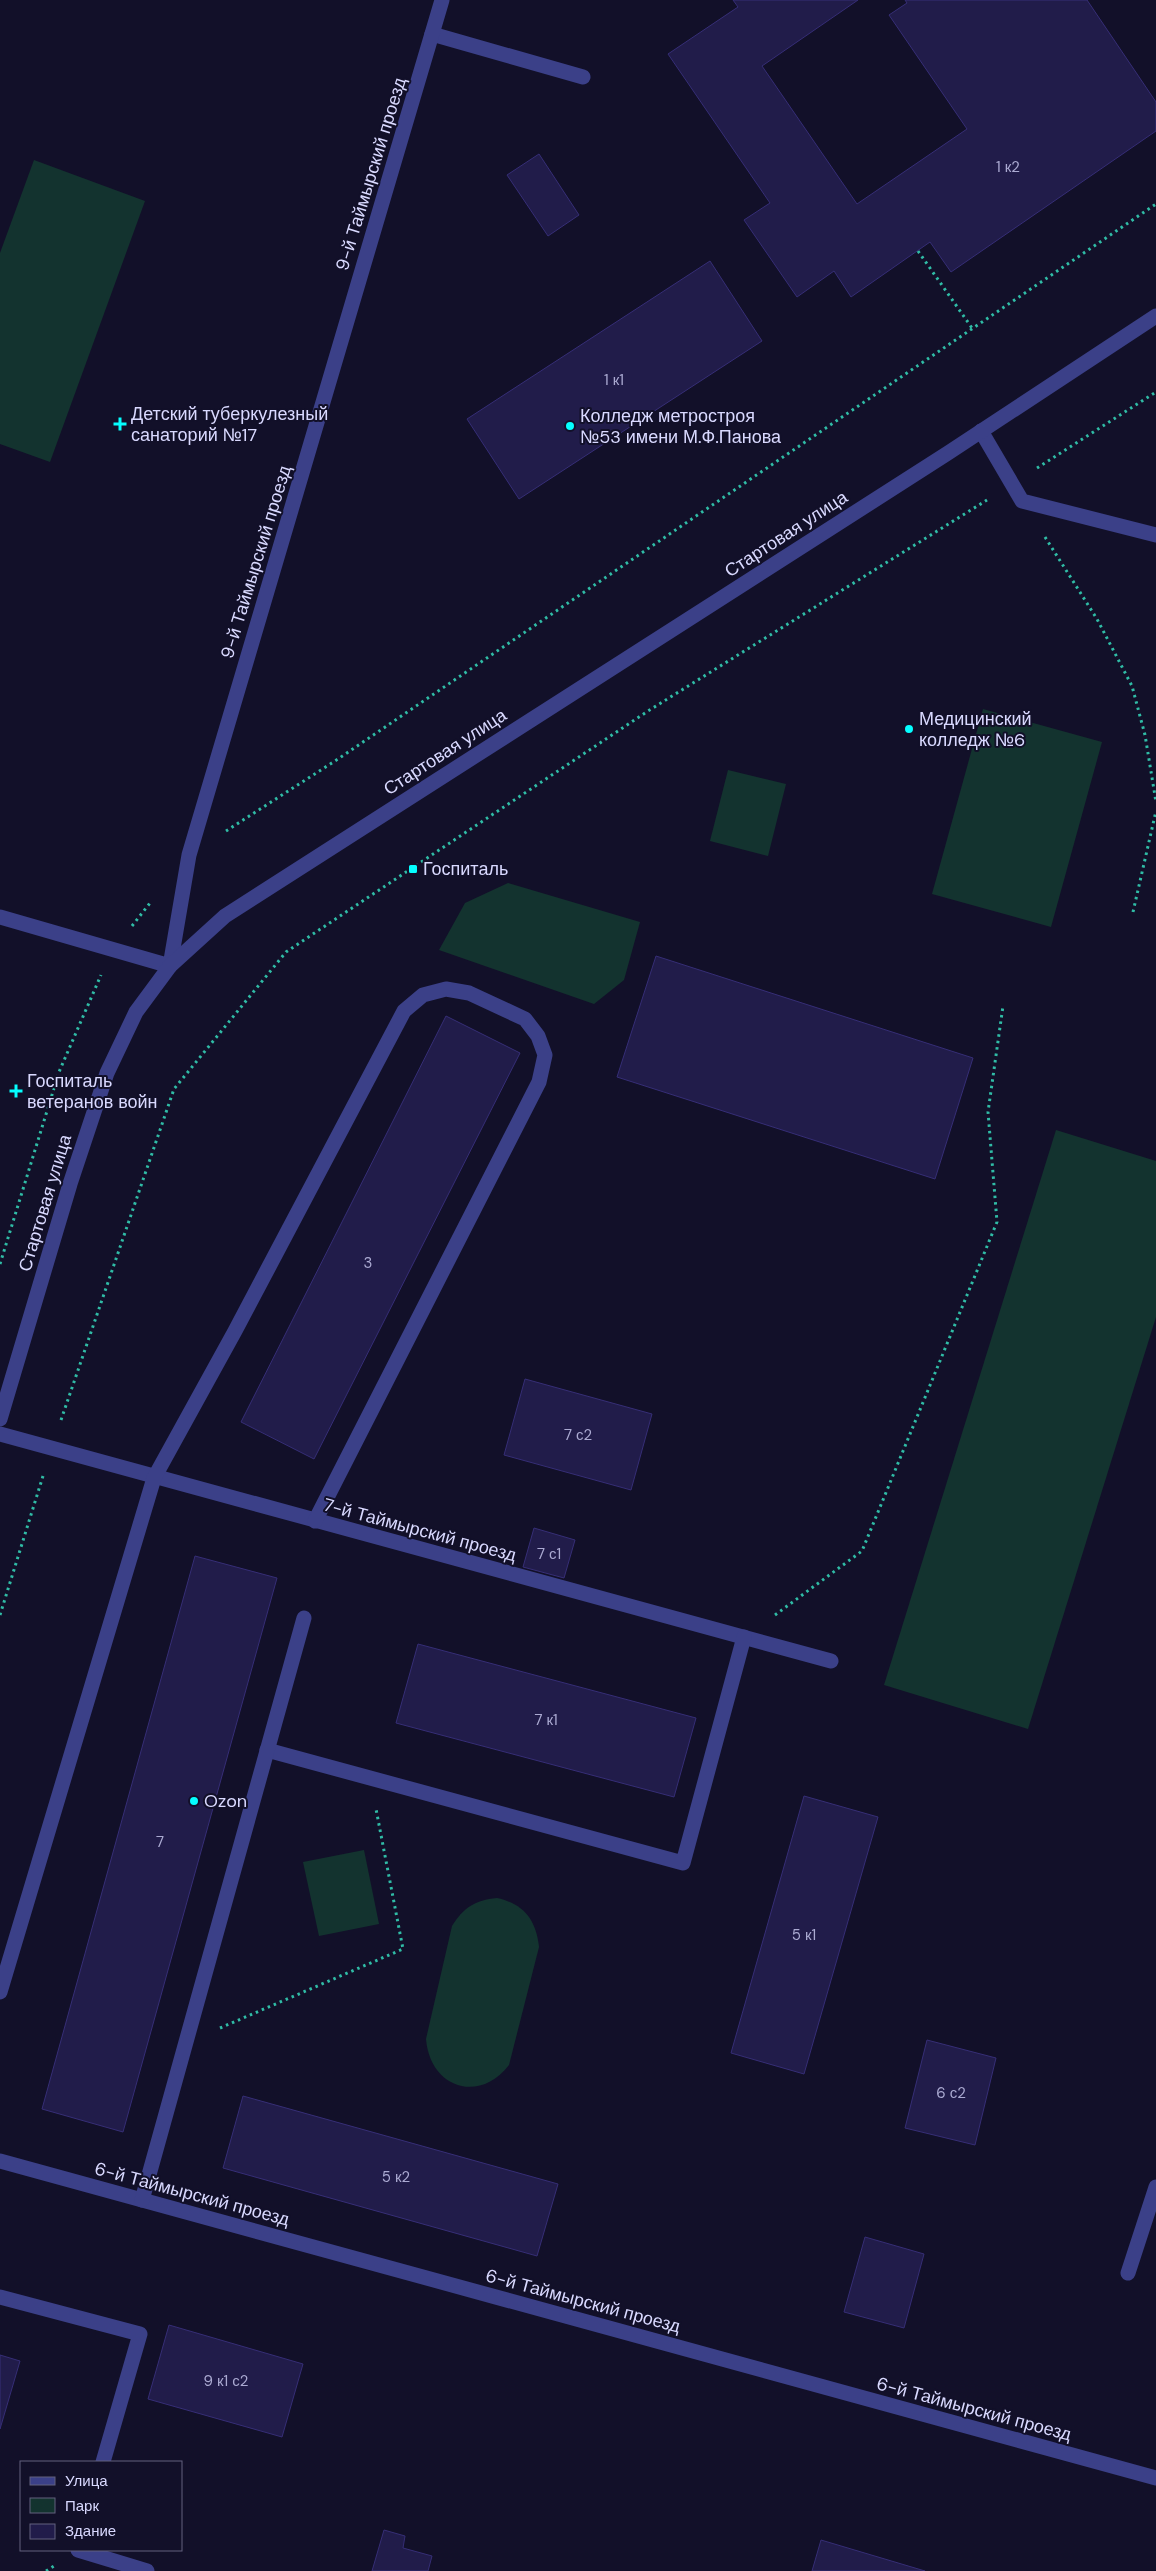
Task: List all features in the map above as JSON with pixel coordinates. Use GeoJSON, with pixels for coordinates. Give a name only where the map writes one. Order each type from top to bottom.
{"type":"FeatureCollection","features":[{"type":"Feature","properties":{"kind":"street","name":"9-й Таймырский проезд"},"geometry":{"type":"LineString","coordinates":[[170,966],[189,855],[442,0]]}},
{"type":"Feature","properties":{"kind":"street"},"geometry":{"type":"LineString","coordinates":[[432,34],[583,77]]}},
{"type":"Feature","properties":{"kind":"street","name":"Стартовая улица"},"geometry":{"type":"LineString","coordinates":[[0,1419],[70,1184],[107,1073],[136,1012],[170,966],[225,916],[981,431],[1156,316]]}},
{"type":"Feature","properties":{"kind":"street"},"geometry":{"type":"LineString","coordinates":[[981,431],[1022,501],[1156,535]]}},
{"type":"Feature","properties":{"kind":"street"},"geometry":{"type":"LineString","coordinates":[[0,916],[170,966]]}},
{"type":"Feature","properties":{"kind":"street"},"geometry":{"type":"LineString","coordinates":[[0,1992],[154,1478],[240,1322],[404,1010],[423,995],[446,989],[469,993],[524,1019],[538,1036],[544,1055],[539,1082],[315,1521]]}},
{"type":"Feature","properties":{"kind":"street","name":"7-й Таймырский проезд"},"geometry":{"type":"LineString","coordinates":[[0,1434],[154,1478],[831,1661]]}},
{"type":"Feature","properties":{"kind":"street"},"geometry":{"type":"LineString","coordinates":[[142,2200],[304,1618]]}},
{"type":"Feature","properties":{"kind":"street"},"geometry":{"type":"LineString","coordinates":[[267,1750],[683,1863],[744,1637]]}},
{"type":"Feature","properties":{"kind":"street","name":"6-й Таймырский проезд"},"geometry":{"type":"LineString","coordinates":[[0,2161],[1156,2478]]}},
{"type":"Feature","properties":{"kind":"street"},"geometry":{"type":"LineString","coordinates":[[1128,2273],[1156,2187]]}},
{"type":"Feature","properties":{"kind":"street"},"geometry":{"type":"LineString","coordinates":[[0,2298],[140,2334],[103,2461]]}},
{"type":"Feature","properties":{"kind":"street"},"geometry":{"type":"LineString","coordinates":[[81,2551],[147,2571]]}},
{"type":"Feature","properties":{"kind":"path"},"geometry":{"type":"LineString","coordinates":[[189,855],[338,759],[1156,204]]}},
{"type":"Feature","properties":{"kind":"path"},"geometry":{"type":"LineString","coordinates":[[918,251],[972,328]]}},
{"type":"Feature","properties":{"kind":"path"},"geometry":{"type":"LineString","coordinates":[[0,1615],[51,1448],[174,1089],[286,952],[648,711],[1156,392]]}},
{"type":"Feature","properties":{"kind":"path"},"geometry":{"type":"LineString","coordinates":[[1022,501],[1097,619],[1132,686],[1145,735],[1156,802]]}},
{"type":"Feature","properties":{"kind":"path"},"geometry":{"type":"LineString","coordinates":[[1133,912],[1156,812]]}},
{"type":"Feature","properties":{"kind":"path"},"geometry":{"type":"LineString","coordinates":[[0,1264],[59,1072],[84,1009],[113,949],[154,898]]}},
{"type":"Feature","properties":{"kind":"path"},"geometry":{"type":"LineString","coordinates":[[744,1637],[862,1551],[997,1222],[988,1112],[1003,1006]]}},
{"type":"Feature","properties":{"kind":"path"},"geometry":{"type":"LineString","coordinates":[[185,2044],[403,1949],[370,1778]]}},
{"type":"Feature","properties":{"kind":"green space"},"geometry":{"type":"Polygon","coordinates":[[[34,160],[145,201],[50,462],[0,444],[0,253],[34,160]]]}},
{"type":"Feature","properties":{"kind":"green space"},"geometry":{"type":"Polygon","coordinates":[[[983,709],[1102,742],[1051,927],[932,894],[983,709]]]}},
{"type":"Feature","properties":{"kind":"green space"},"geometry":{"type":"Polygon","coordinates":[[[728,770],[786,784],[768,856],[710,841],[728,770]]]}},
{"type":"Feature","properties":{"kind":"green space"},"geometry":{"type":"Polygon","coordinates":[[[508,883],[640,922],[624,980],[594,1004],[439,950],[465,903],[508,883]]]}},
{"type":"Feature","properties":{"kind":"green space"},"geometry":{"type":"Polygon","coordinates":[[[1056,1130],[1156,1161],[1156,1317],[1028,1729],[884,1685],[1056,1130]]]}},
{"type":"Feature","properties":{"kind":"green space"},"geometry":{"type":"Polygon","coordinates":[[[364,1850],[379,1924],[319,1936],[303,1862],[364,1850]]]}},
{"type":"Feature","properties":{"kind":"green space"},"geometry":{"type":"Polygon","coordinates":[[[497,1898],[515,1904],[527,1915],[535,1929],[539,1947],[509,2065],[497,2077],[484,2084],[471,2087],[458,2085],[446,2079],[436,2069],[429,2056],[426,2039],[452,1926],[470,1906],[497,1898]]]}},
{"type":"Feature","properties":{"kind":"building"},"geometry":{"type":"Polygon","coordinates":[[[733,0],[858,0],[762,66],[857,204],[967,129],[889,15],[907,3],[905,0],[1087,0],[1156,102],[1156,131],[951,272],[930,242],[851,297],[834,271],[797,297],[744,220],[770,203],[668,54],[738,7],[733,0]]]}},
{"type":"Feature","properties":{"kind":"building"},"geometry":{"type":"Polygon","coordinates":[[[539,154],[579,215],[548,236],[507,175],[539,154]]]}},
{"type":"Feature","properties":{"kind":"building"},"geometry":{"type":"Polygon","coordinates":[[[710,261],[762,341],[519,499],[467,419],[710,261]]]}},
{"type":"Feature","properties":{"kind":"building"},"geometry":{"type":"Polygon","coordinates":[[[656,956],[973,1058],[935,1179],[617,1077],[656,956]]]}},
{"type":"Feature","properties":{"kind":"building"},"geometry":{"type":"Polygon","coordinates":[[[446,1016],[520,1053],[314,1459],[241,1422],[446,1016]]]}},
{"type":"Feature","properties":{"kind":"building"},"geometry":{"type":"Polygon","coordinates":[[[525,1379],[652,1414],[631,1490],[504,1455],[525,1379]]]}},
{"type":"Feature","properties":{"kind":"building"},"geometry":{"type":"Polygon","coordinates":[[[534,1528],[575,1540],[564,1578],[523,1567],[534,1528]]]}},
{"type":"Feature","properties":{"kind":"building"},"geometry":{"type":"Polygon","coordinates":[[[195,1556],[277,1578],[123,2132],[42,2109],[195,1556]]]}},
{"type":"Feature","properties":{"kind":"building"},"geometry":{"type":"Polygon","coordinates":[[[418,1644],[696,1718],[674,1797],[396,1723],[418,1644]]]}},
{"type":"Feature","properties":{"kind":"building"},"geometry":{"type":"Polygon","coordinates":[[[804,1796],[878,1817],[804,2074],[731,2053],[804,1796]]]}},
{"type":"Feature","properties":{"kind":"building"},"geometry":{"type":"Polygon","coordinates":[[[927,2040],[996,2058],[975,2145],[905,2128],[927,2040]]]}},
{"type":"Feature","properties":{"kind":"building"},"geometry":{"type":"Polygon","coordinates":[[[243,2096],[558,2184],[537,2256],[223,2168],[243,2096]]]}},
{"type":"Feature","properties":{"kind":"building"},"geometry":{"type":"Polygon","coordinates":[[[865,2237],[924,2254],[904,2328],[844,2312],[865,2237]]]}},
{"type":"Feature","properties":{"kind":"building"},"geometry":{"type":"Polygon","coordinates":[[[169,2325],[303,2364],[282,2437],[148,2399],[169,2325]]]}},
{"type":"Feature","properties":{"kind":"building"},"geometry":{"type":"Polygon","coordinates":[[[0,2355],[20,2361],[0,2429],[0,2355]]]}},
{"type":"Feature","properties":{"kind":"building"},"geometry":{"type":"Polygon","coordinates":[[[384,2530],[405,2536],[403,2548],[432,2556],[428,2571],[372,2571],[384,2530]]]}},
{"type":"Feature","properties":{"kind":"building"},"geometry":{"type":"Polygon","coordinates":[[[821,2540],[925,2571],[812,2571],[821,2540]]]}},
{"type":"Feature","properties":{"kind":"place","name":"Детский туберкулезный санаторий №17"},"geometry":{"type":"Point","coordinates":[120,424]}},
{"type":"Feature","properties":{"kind":"place","name":"Колледж метростроя №53 имени М.Ф.Панова"},"geometry":{"type":"Point","coordinates":[570,426]}},
{"type":"Feature","properties":{"kind":"place","name":"Медицинский колледж №6"},"geometry":{"type":"Point","coordinates":[909,729]}},
{"type":"Feature","properties":{"kind":"place","name":"Госпиталь"},"geometry":{"type":"Point","coordinates":[413,869]}},
{"type":"Feature","properties":{"kind":"place","name":"Госпиталь ветеранов войн"},"geometry":{"type":"Point","coordinates":[16,1091]}},
{"type":"Feature","properties":{"kind":"place","name":"Ozon"},"geometry":{"type":"Point","coordinates":[194,1801]}}]}
